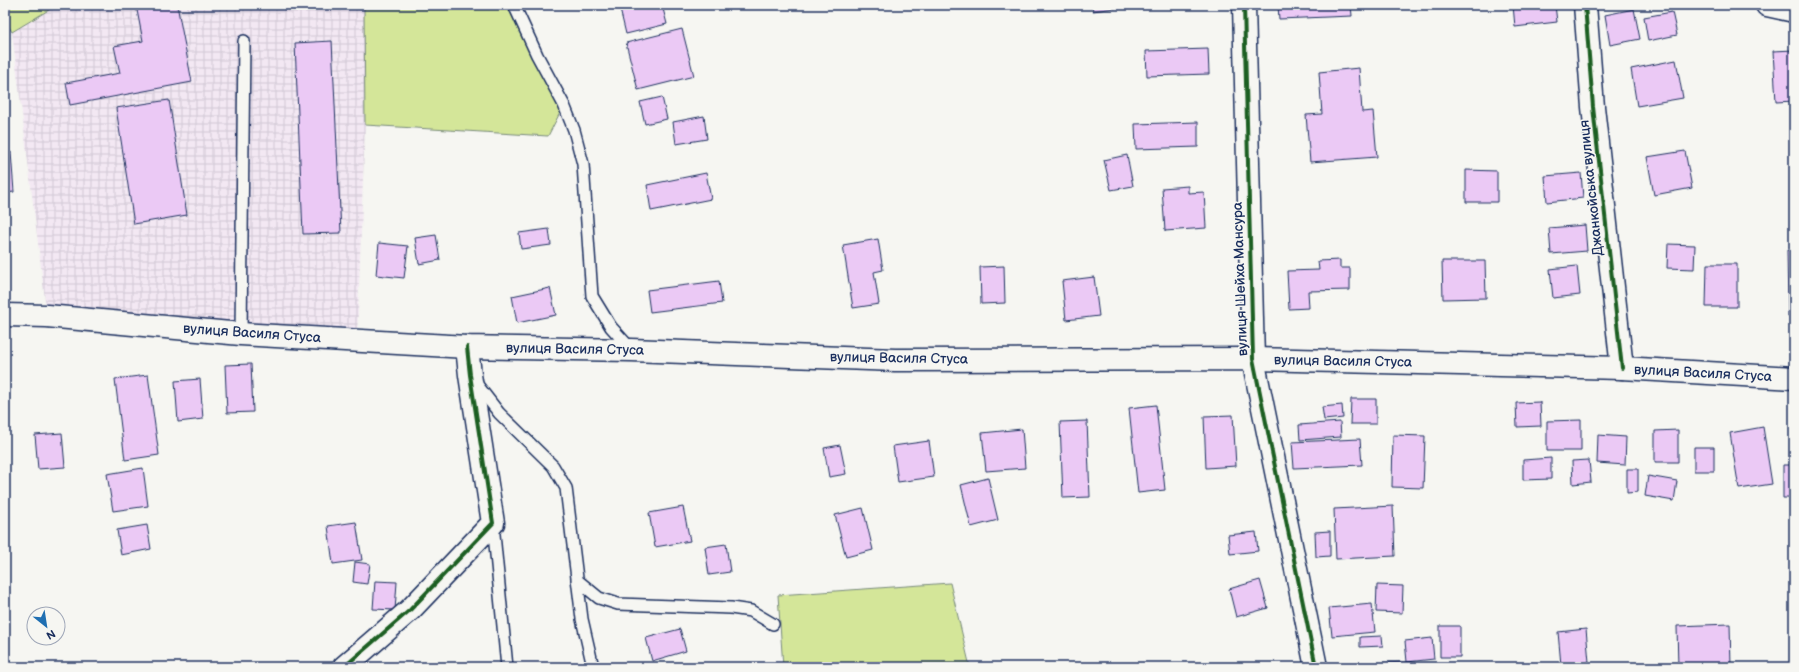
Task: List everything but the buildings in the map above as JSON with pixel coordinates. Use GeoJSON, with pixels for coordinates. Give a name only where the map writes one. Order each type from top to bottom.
{"type":"FeatureCollection","features":[{"type":"Feature","properties":{"kind":"main road","name":"вулиця Шейха Мансура"},"geometry":{"type":"LineString","coordinates":[[1244,5],[1253,358],[1316,667]]}},
{"type":"Feature","properties":{"kind":"main road","name":"Джанкойська вулиця"},"geometry":{"type":"LineString","coordinates":[[1585,5],[1593,107],[1622,368]]}},
{"type":"Feature","properties":{"kind":"main road"},"geometry":{"type":"LineString","coordinates":[[1767,5],[1794,11]]}},
{"type":"Feature","properties":{"kind":"main road","name":"вулиця Василя Стуса"},"geometry":{"type":"LineString","coordinates":[[5,315],[47,316],[241,334],[467,347],[631,350],[895,360],[1253,358],[1622,368],[1794,378]]}},
{"type":"Feature","properties":{"kind":"main road"},"geometry":{"type":"LineString","coordinates":[[344,667],[410,610],[493,523],[467,347]]}},
{"type":"Feature","properties":{"kind":"lane"},"geometry":{"type":"LineString","coordinates":[[514,5],[537,55],[564,105],[574,130],[583,164],[592,296],[611,327],[631,350]]}},
{"type":"Feature","properties":{"kind":"lane"},"geometry":{"type":"LineString","coordinates":[[241,334],[244,41]]}},
{"type":"Feature","properties":{"kind":"lane"},"geometry":{"type":"LineString","coordinates":[[470,375],[499,413],[553,466],[566,488],[582,619],[593,667]]}},
{"type":"Feature","properties":{"kind":"lane"},"geometry":{"type":"LineString","coordinates":[[493,523],[507,667]]}},
{"type":"Feature","properties":{"kind":"lane"},"geometry":{"type":"LineString","coordinates":[[577,580],[599,598],[618,604],[731,608],[751,611],[772,624]]}},
{"type":"Feature","properties":{"kind":"shaded area"},"geometry":{"type":"Polygon","coordinates":[[[57,5],[364,5],[365,125],[357,340],[47,316],[12,32],[57,5]]]}},
{"type":"Feature","properties":{"kind":"green space"},"geometry":{"type":"Polygon","coordinates":[[[5,5],[57,5],[12,32],[5,20],[5,5]]]}},
{"type":"Feature","properties":{"kind":"green space"},"geometry":{"type":"Polygon","coordinates":[[[364,5],[514,5],[564,105],[548,136],[365,125],[364,5]]]}},
{"type":"Feature","properties":{"kind":"green space"},"geometry":{"type":"Polygon","coordinates":[[[950,583],[970,667],[783,667],[778,595],[950,583]]]}},
{"type":"Feature","properties":{"kind":"cycle path"},"geometry":{"type":"LineString","coordinates":[[1244,5],[1253,359],[1316,667]]}},
{"type":"Feature","properties":{"kind":"cycle path"},"geometry":{"type":"LineString","coordinates":[[1585,5],[1593,107],[1622,368]]}},
{"type":"Feature","properties":{"kind":"cycle path"},"geometry":{"type":"LineString","coordinates":[[344,667],[410,610],[493,523],[467,347]]}}]}
